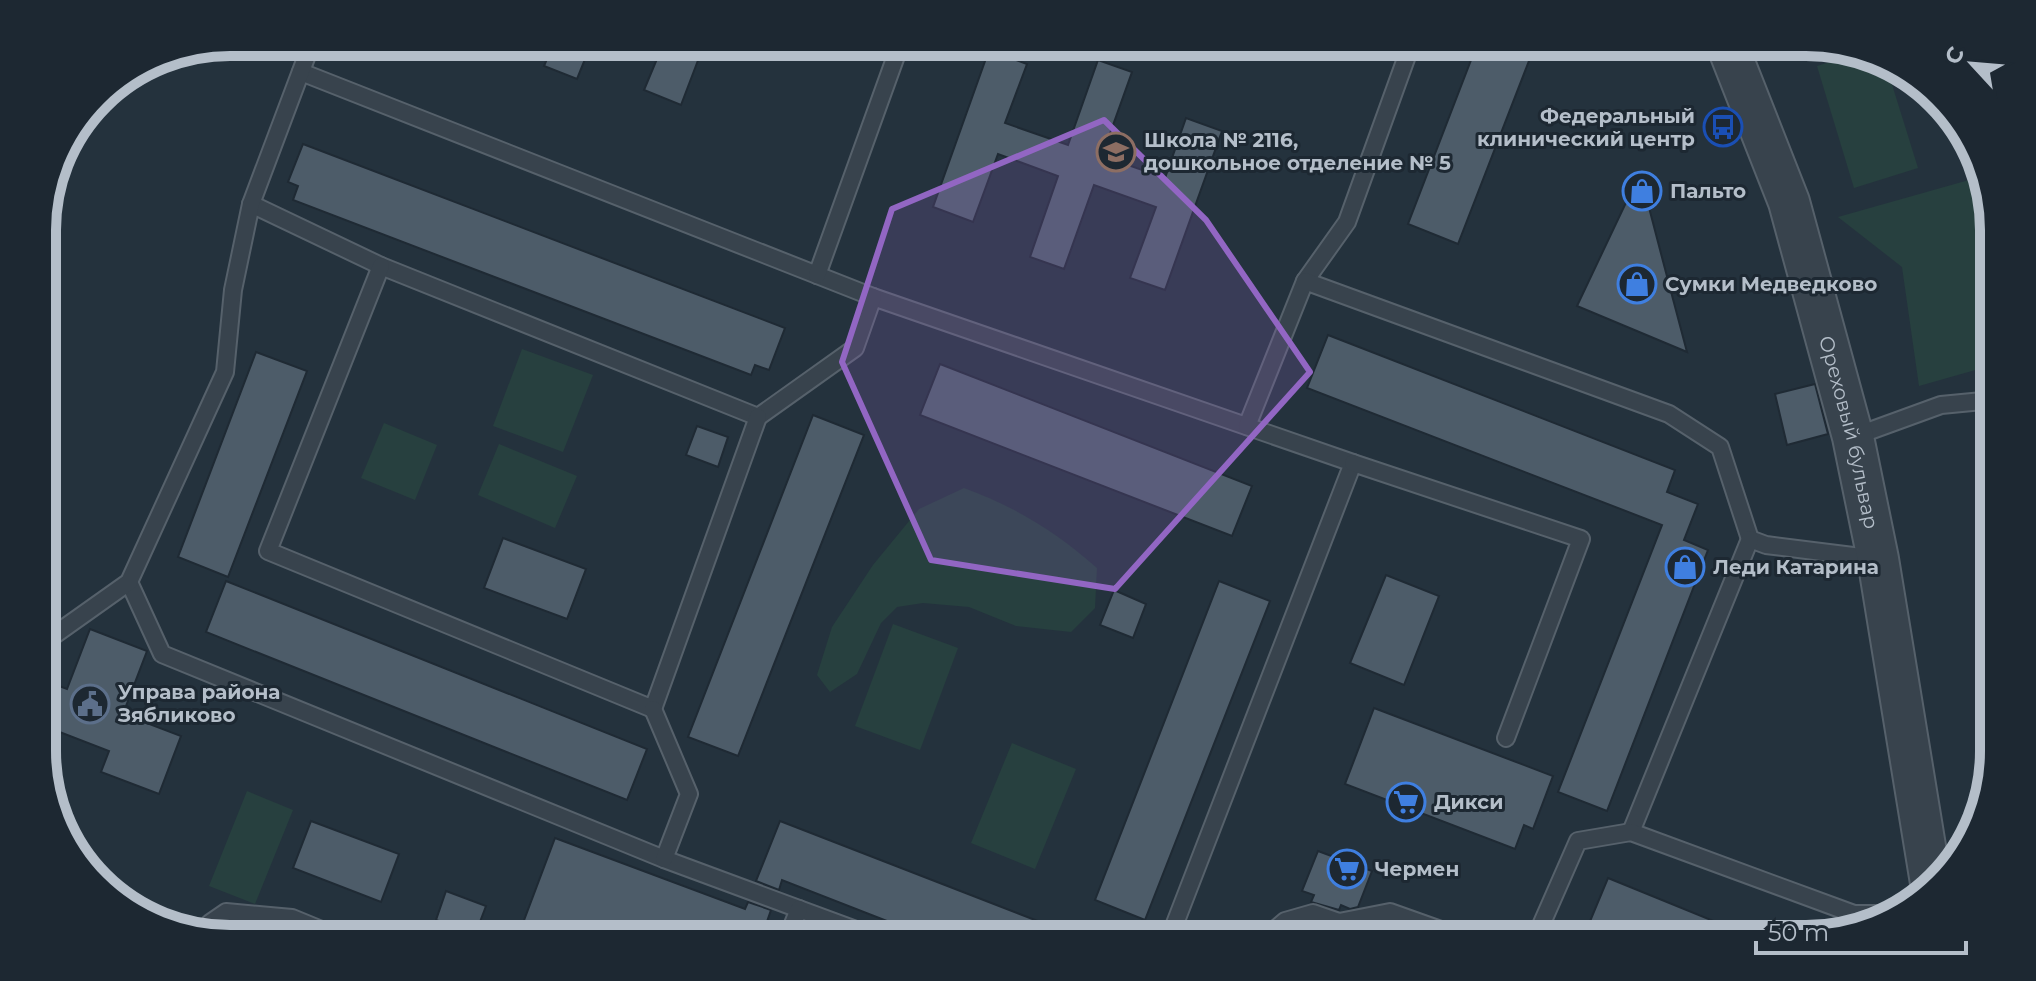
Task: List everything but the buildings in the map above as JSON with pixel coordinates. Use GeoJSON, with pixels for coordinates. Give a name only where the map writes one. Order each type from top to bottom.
{"type":"FeatureCollection","features":[{"type":"Feature","properties":{"kind":"street","name":"Ореховый бульвар"},"geometry":{"type":"LineString","coordinates":[[1732,56],[1789,202],[1853,437],[1878,559],[1929,873]]}},
{"type":"Feature","properties":{"kind":"lane"},"geometry":{"type":"LineString","coordinates":[[56,634],[129,582],[225,372],[233,290],[251,204],[307,56]]}},
{"type":"Feature","properties":{"kind":"lane"},"geometry":{"type":"LineString","coordinates":[[817,275],[896,56]]}},
{"type":"Feature","properties":{"kind":"lane"},"geometry":{"type":"LineString","coordinates":[[1247,426],[1305,281],[1347,222],[1407,56]]}},
{"type":"Feature","properties":{"kind":"lane"},"geometry":{"type":"LineString","coordinates":[[301,72],[873,297],[1581,539],[1506,738]]}},
{"type":"Feature","properties":{"kind":"lane"},"geometry":{"type":"LineString","coordinates":[[251,204],[381,266],[758,417]]}},
{"type":"Feature","properties":{"kind":"lane"},"geometry":{"type":"LineString","coordinates":[[381,266],[268,551],[653,709]]}},
{"type":"Feature","properties":{"kind":"lane"},"geometry":{"type":"LineString","coordinates":[[1305,281],[1669,414],[1720,447],[1750,539],[1631,832]]}},
{"type":"Feature","properties":{"kind":"lane"},"geometry":{"type":"LineString","coordinates":[[664,859],[689,794],[653,709],[758,417],[855,348],[873,297]]}},
{"type":"Feature","properties":{"kind":"lane"},"geometry":{"type":"LineString","coordinates":[[1853,437],[1941,405],[1980,401]]}},
{"type":"Feature","properties":{"kind":"lane"},"geometry":{"type":"LineString","coordinates":[[1174,925],[1353,463]]}},
{"type":"Feature","properties":{"kind":"lane"},"geometry":{"type":"LineString","coordinates":[[1750,539],[1766,545],[1878,559]]}},
{"type":"Feature","properties":{"kind":"lane"},"geometry":{"type":"LineString","coordinates":[[129,582],[162,654],[664,859],[842,925]]}},
{"type":"Feature","properties":{"kind":"lane"},"geometry":{"type":"LineString","coordinates":[[1541,925],[1578,841],[1631,832],[1854,914],[1867,914]]}},
{"type":"Feature","properties":{"kind":"lane"},"geometry":{"type":"LineString","coordinates":[[793,925],[799,909]]}},
{"type":"Feature","properties":{"kind":"lane"},"geometry":{"type":"LineString","coordinates":[[210,924],[226,912],[292,918],[309,925]]}},
{"type":"Feature","properties":{"kind":"lane"},"geometry":{"type":"LineString","coordinates":[[1280,925],[1313,913],[1339,922],[1390,912],[1427,925]]}},
{"type":"Feature","properties":{"kind":"lane"},"geometry":{"type":"LineString","coordinates":[[1283,925],[1285,921]]}},
{"type":"Feature","properties":{"kind":"highlighted area"},"geometry":{"type":"Polygon","coordinates":[[[1104,120],[1206,220],[1310,372],[1115,589],[931,560],[842,362],[892,209],[1104,120]]]}},
{"type":"Feature","properties":{"kind":"green space"},"geometry":{"type":"Polygon","coordinates":[[[1840,59],[1890,77],[1918,168],[1854,188],[1817,66],[1840,59]]]}},
{"type":"Feature","properties":{"kind":"green space"},"geometry":{"type":"Polygon","coordinates":[[[1969,180],[1973,183],[1980,230],[1980,369],[1919,386],[1902,267],[1838,217],[1969,180]]]}},
{"type":"Feature","properties":{"kind":"green space"},"geometry":{"type":"Polygon","coordinates":[[[522,349],[593,375],[563,452],[493,426],[522,349]]]}},
{"type":"Feature","properties":{"kind":"green space"},"geometry":{"type":"Polygon","coordinates":[[[384,423],[437,445],[415,500],[361,478],[384,423]]]}},
{"type":"Feature","properties":{"kind":"green space"},"geometry":{"type":"Polygon","coordinates":[[[499,444],[577,476],[555,528],[478,495],[499,444]]]}},
{"type":"Feature","properties":{"kind":"green space"},"geometry":{"type":"Polygon","coordinates":[[[964,488],[1034,521],[1097,568],[1095,608],[1071,632],[1016,626],[969,607],[923,603],[897,607],[881,623],[857,674],[830,692],[817,675],[832,627],[873,565],[919,509],[964,488]]]}},
{"type":"Feature","properties":{"kind":"green space"},"geometry":{"type":"Polygon","coordinates":[[[893,624],[958,648],[920,750],[855,726],[893,624]]]}},
{"type":"Feature","properties":{"kind":"green space"},"geometry":{"type":"Polygon","coordinates":[[[1012,743],[1076,769],[1035,869],[971,843],[1012,743]]]}},
{"type":"Feature","properties":{"kind":"green space"},"geometry":{"type":"Polygon","coordinates":[[[247,791],[293,810],[255,904],[209,886],[247,791]]]}},
{"type":"Feature","properties":{"kind":"place","name":"Федеральный клинический центр"},"geometry":{"type":"Point","coordinates":[1723,127]}},
{"type":"Feature","properties":{"kind":"place","name":"Школа № 2116, дошкольное отделение № 5"},"geometry":{"type":"Point","coordinates":[1116,152]}},
{"type":"Feature","properties":{"kind":"place","name":"Пальто"},"geometry":{"type":"Point","coordinates":[1642,191]}},
{"type":"Feature","properties":{"kind":"place","name":"Сумки Медведково"},"geometry":{"type":"Point","coordinates":[1637,284]}},
{"type":"Feature","properties":{"kind":"place","name":"Леди Катарина"},"geometry":{"type":"Point","coordinates":[1685,567]}},
{"type":"Feature","properties":{"kind":"place","name":"Управа района Зябликово"},"geometry":{"type":"Point","coordinates":[90,704]}},
{"type":"Feature","properties":{"kind":"place","name":"Дикси"},"geometry":{"type":"Point","coordinates":[1406,802]}},
{"type":"Feature","properties":{"kind":"place","name":"Чермен"},"geometry":{"type":"Point","coordinates":[1347,869]}}]}
